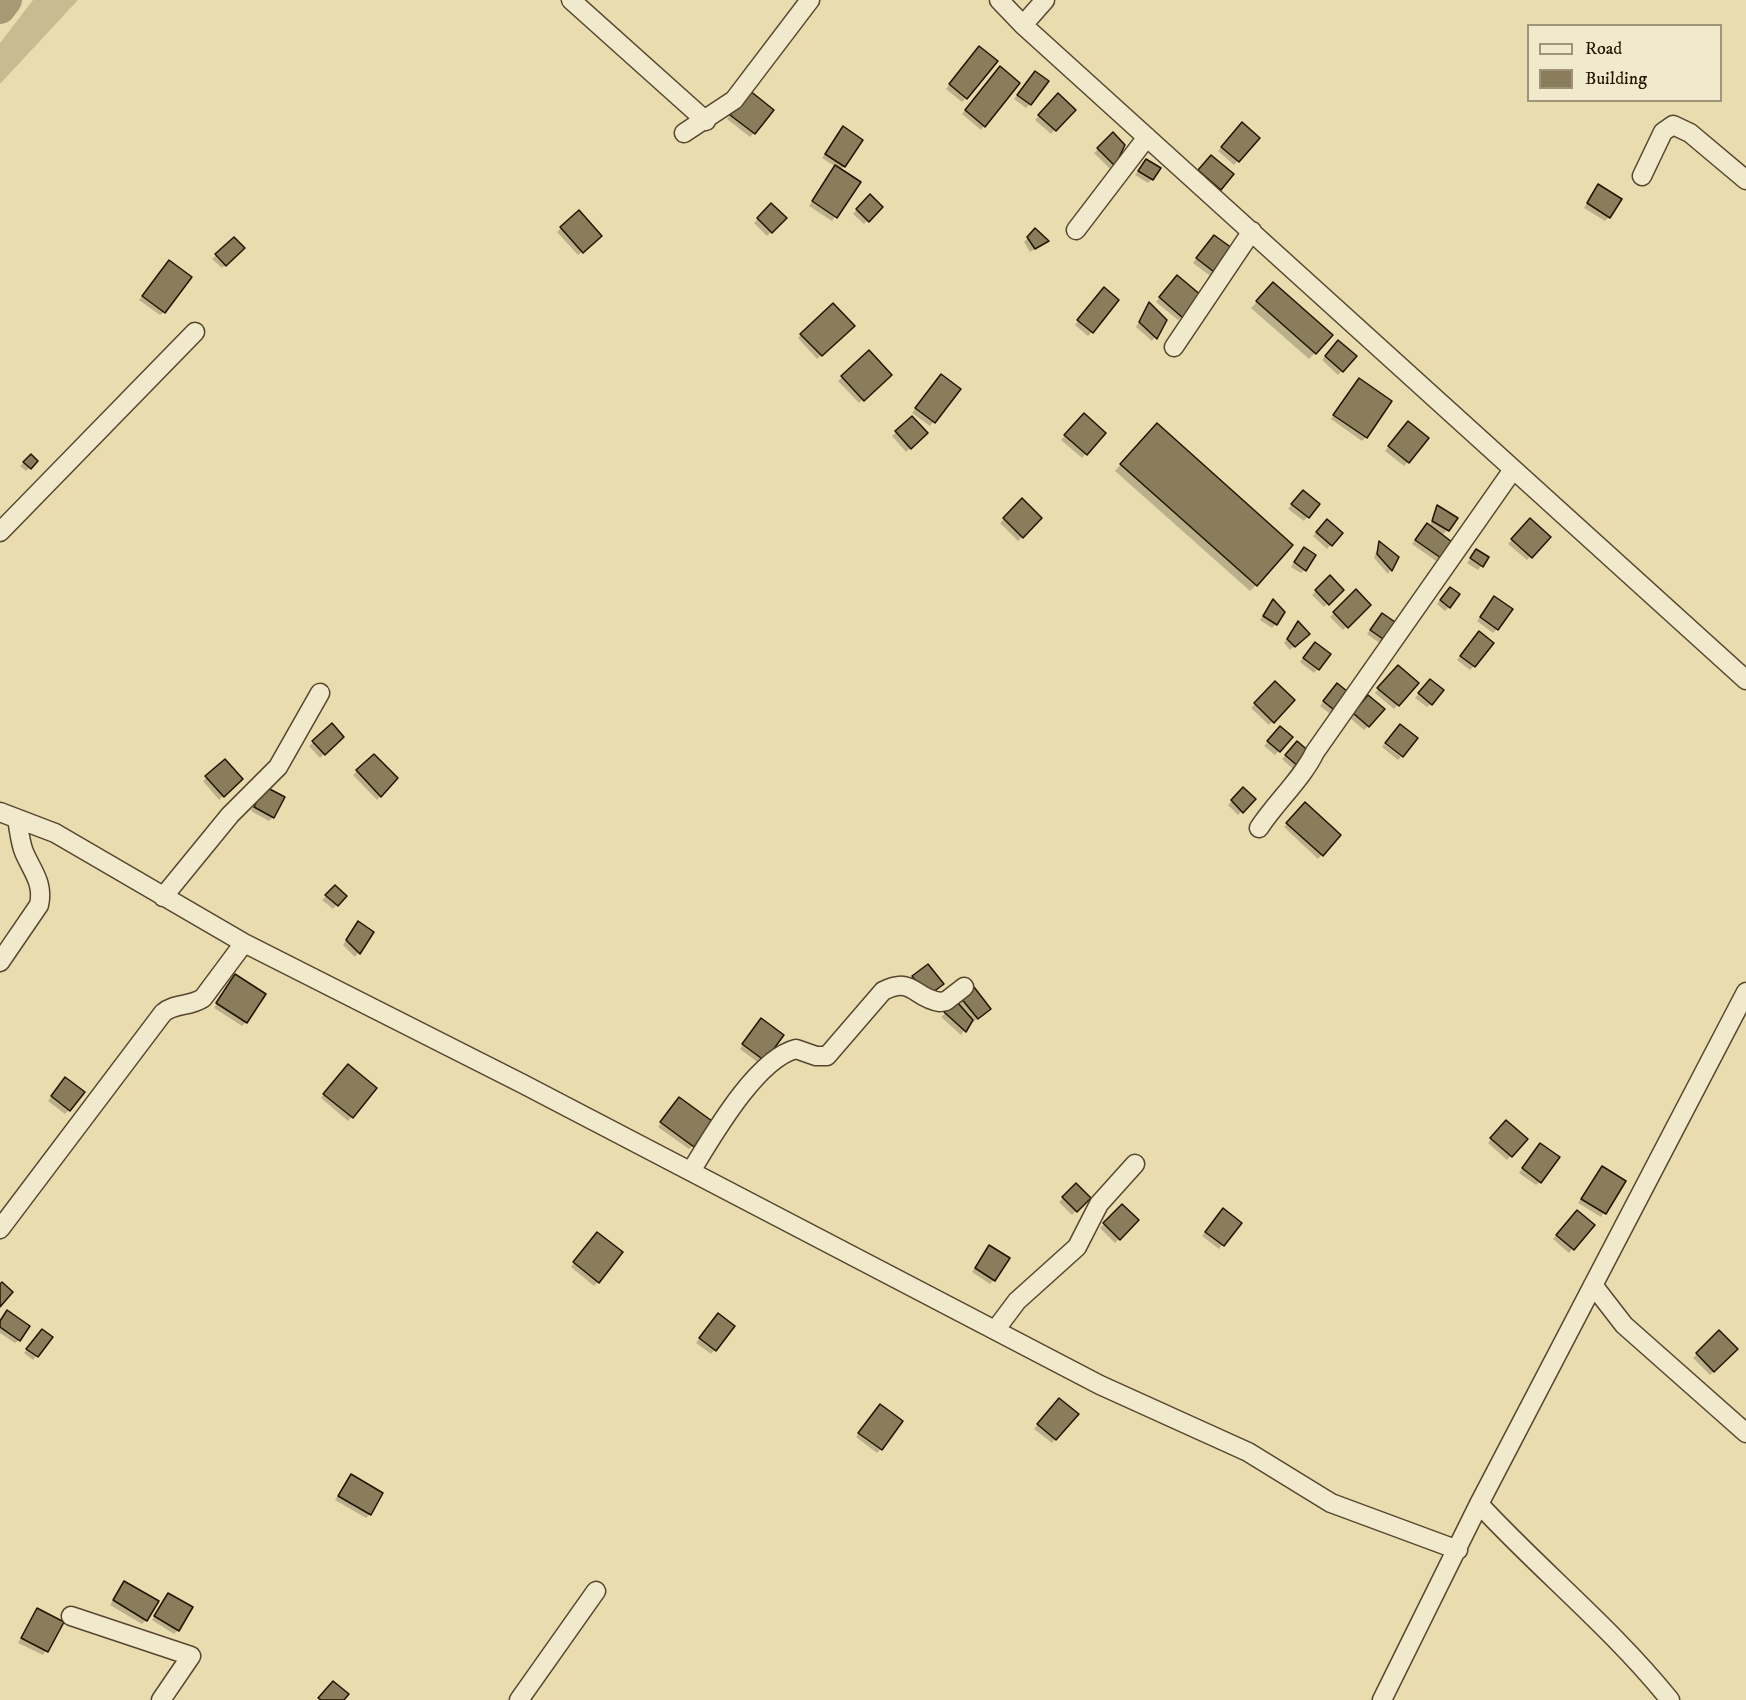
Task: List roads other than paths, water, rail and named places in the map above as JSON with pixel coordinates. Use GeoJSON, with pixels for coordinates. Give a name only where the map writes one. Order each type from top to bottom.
{"type":"FeatureCollection","features":[{"type":"Feature","properties":{"kind":"street"},"geometry":{"type":"LineString","coordinates":[[571,0],[706,121]]}},
{"type":"Feature","properties":{"kind":"street"},"geometry":{"type":"LineString","coordinates":[[684,133],[706,121],[734,100],[810,0]]}},
{"type":"Feature","properties":{"kind":"street"},"geometry":{"type":"LineString","coordinates":[[999,0],[1023,25],[1252,231],[1512,471],[1746,680]]}},
{"type":"Feature","properties":{"kind":"street"},"geometry":{"type":"LineString","coordinates":[[1023,25],[1045,0]]}},
{"type":"Feature","properties":{"kind":"street"},"geometry":{"type":"LineString","coordinates":[[1642,176],[1663,132],[1673,125],[1690,133],[1746,180]]}},
{"type":"Feature","properties":{"kind":"street"},"geometry":{"type":"LineString","coordinates":[[1076,230],[1147,137]]}},
{"type":"Feature","properties":{"kind":"street"},"geometry":{"type":"LineString","coordinates":[[1174,347],[1252,231]]}},
{"type":"Feature","properties":{"kind":"street"},"geometry":{"type":"LineString","coordinates":[[0,532],[195,332]]}},
{"type":"Feature","properties":{"kind":"street"},"geometry":{"type":"LineString","coordinates":[[1259,828],[1279,799],[1309,765],[1446,568],[1467,531],[1512,471]]}},
{"type":"Feature","properties":{"kind":"street"},"geometry":{"type":"LineString","coordinates":[[163,897],[230,814],[278,767],[320,693]]}},
{"type":"Feature","properties":{"kind":"street"},"geometry":{"type":"LineString","coordinates":[[0,812],[55,833],[244,943],[691,1171],[1100,1385],[1248,1452],[1331,1503],[1458,1550]]}},
{"type":"Feature","properties":{"kind":"street"},"geometry":{"type":"LineString","coordinates":[[0,962],[39,905],[41,897],[40,884],[23,850],[17,819]]}},
{"type":"Feature","properties":{"kind":"street"},"geometry":{"type":"LineString","coordinates":[[0,1229],[163,1013],[171,1008],[194,1004],[203,998],[244,943]]}},
{"type":"Feature","properties":{"kind":"street"},"geometry":{"type":"LineString","coordinates":[[691,1171],[726,1116],[766,1066],[778,1056],[796,1049],[816,1056],[827,1056],[833,1053],[844,1034],[883,992],[893,986],[904,984],[940,1002],[946,1001],[964,987]]}},
{"type":"Feature","properties":{"kind":"street"},"geometry":{"type":"LineString","coordinates":[[1382,1700],[1479,1504],[1746,992]]}},
{"type":"Feature","properties":{"kind":"street"},"geometry":{"type":"LineString","coordinates":[[996,1329],[1017,1301],[1077,1247],[1099,1204],[1135,1164]]}},
{"type":"Feature","properties":{"kind":"street"},"geometry":{"type":"LineString","coordinates":[[1593,1285],[1624,1325],[1746,1433]]}},
{"type":"Feature","properties":{"kind":"street"},"geometry":{"type":"LineString","coordinates":[[1479,1504],[1540,1568],[1617,1638],[1670,1700]]}},
{"type":"Feature","properties":{"kind":"street"},"geometry":{"type":"LineString","coordinates":[[519,1700],[596,1591]]}},
{"type":"Feature","properties":{"kind":"street"},"geometry":{"type":"LineString","coordinates":[[71,1616],[191,1656],[161,1700]]}},
{"type":"Feature","properties":{"kind":"waterway"},"geometry":{"type":"LineString","coordinates":[[0,8],[6,0]]}}]}
